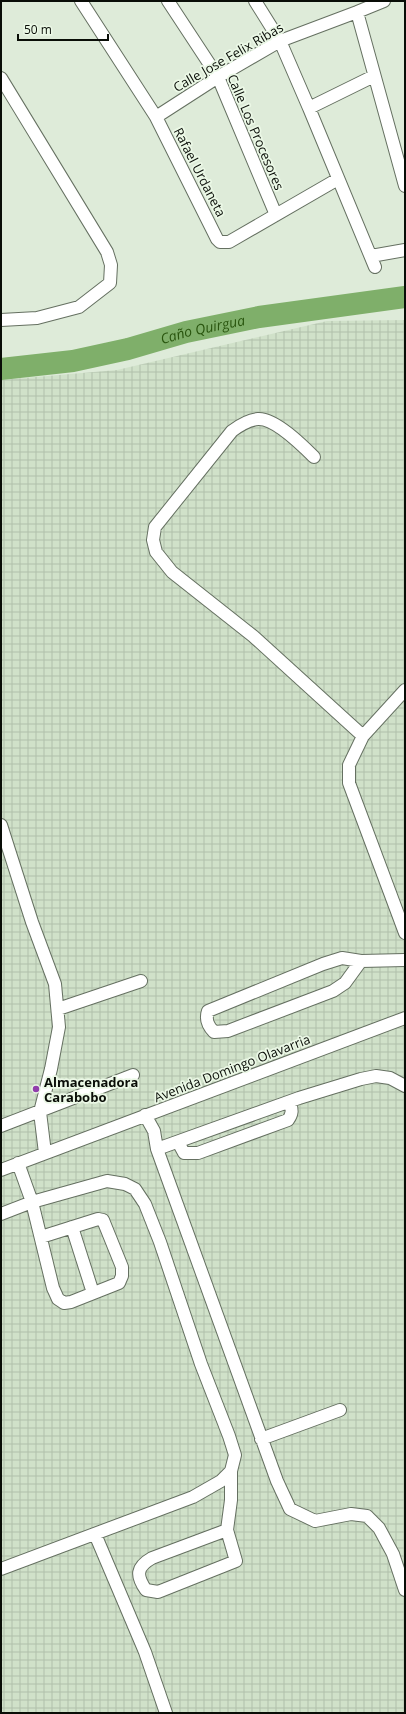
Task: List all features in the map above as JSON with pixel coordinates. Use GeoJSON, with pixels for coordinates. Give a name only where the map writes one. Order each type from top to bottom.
{"type":"FeatureCollection","features":[{"type":"Feature","properties":{"kind":"street","name":"Rafael Urdaneta"},"geometry":{"type":"LineString","coordinates":[[81,1],[156,117],[217,239],[220,242],[229,242],[338,179]]}},
{"type":"Feature","properties":{"kind":"street","name":"Calle Los Procesores"},"geometry":{"type":"LineString","coordinates":[[168,1],[218,77],[276,215]]}},
{"type":"Feature","properties":{"kind":"street"},"geometry":{"type":"LineString","coordinates":[[255,1],[280,41],[373,262],[405,250]]}},
{"type":"Feature","properties":{"kind":"street","name":"Calle Jose Felix Ribas"},"geometry":{"type":"LineString","coordinates":[[156,117],[218,77],[280,41],[384,1]]}},
{"type":"Feature","properties":{"kind":"street"},"geometry":{"type":"LineString","coordinates":[[358,12],[374,76],[405,186]]}},
{"type":"Feature","properties":{"kind":"street"},"geometry":{"type":"LineString","coordinates":[[309,108],[374,76]]}},
{"type":"Feature","properties":{"kind":"street"},"geometry":{"type":"LineString","coordinates":[[1,78],[106,252],[111,266],[110,282],[79,306],[37,318],[1,320]]}},
{"type":"Feature","properties":{"kind":"street"},"geometry":{"type":"LineString","coordinates":[[314,457],[302,444],[272,423],[259,419],[241,424],[232,431],[155,527],[153,540],[156,552],[172,572],[253,636],[363,736]]}},
{"type":"Feature","properties":{"kind":"street"},"geometry":{"type":"LineString","coordinates":[[405,690],[363,736],[350,765],[349,783],[405,933]]}},
{"type":"Feature","properties":{"kind":"street"},"geometry":{"type":"LineString","coordinates":[[1,825],[32,922],[55,984],[59,1027],[56,1046],[40,1112],[45,1153]]}},
{"type":"Feature","properties":{"kind":"street"},"geometry":{"type":"LineString","coordinates":[[361,961],[345,983],[333,991],[228,1031],[214,1032],[209,1028],[207,1015],[208,1011],[323,964],[342,958],[361,961],[405,960]]}},
{"type":"Feature","properties":{"kind":"street"},"geometry":{"type":"LineString","coordinates":[[58,1009],[141,982]]}},
{"type":"Feature","properties":{"kind":"street","name":"Avenida Domingo Olavarria"},"geometry":{"type":"LineString","coordinates":[[1,1170],[405,1018]]}},
{"type":"Feature","properties":{"kind":"street"},"geometry":{"type":"LineString","coordinates":[[1,1126],[133,1075]]}},
{"type":"Feature","properties":{"kind":"street"},"geometry":{"type":"LineString","coordinates":[[158,1149],[336,1086],[376,1076],[390,1078],[405,1086]]}},
{"type":"Feature","properties":{"kind":"street"},"geometry":{"type":"LineString","coordinates":[[178,1142],[184,1153],[198,1153],[288,1120],[292,1115],[290,1102]]}},
{"type":"Feature","properties":{"kind":"street"},"geometry":{"type":"LineString","coordinates":[[145,1115],[154,1131],[158,1149],[261,1439],[277,1481],[290,1509],[315,1521],[351,1514],[366,1516],[379,1528],[393,1554],[405,1590]]}},
{"type":"Feature","properties":{"kind":"street"},"geometry":{"type":"LineString","coordinates":[[18,1164],[32,1202],[53,1288],[58,1299],[64,1303],[71,1302],[118,1283],[122,1276],[122,1267],[103,1220],[98,1219],[41,1237]]}},
{"type":"Feature","properties":{"kind":"street"},"geometry":{"type":"LineString","coordinates":[[1,1214],[32,1202],[107,1181],[125,1184],[135,1189],[145,1204],[160,1242],[201,1364],[235,1455],[231,1470],[231,1500],[228,1530],[236,1561],[158,1592],[146,1590],[140,1582],[139,1573],[142,1563],[228,1530]]}},
{"type":"Feature","properties":{"kind":"street"},"geometry":{"type":"LineString","coordinates":[[72,1227],[93,1293]]}},
{"type":"Feature","properties":{"kind":"street"},"geometry":{"type":"LineString","coordinates":[[261,1439],[340,1410]]}},
{"type":"Feature","properties":{"kind":"street"},"geometry":{"type":"LineString","coordinates":[[1,1569],[193,1497],[221,1482],[231,1470]]}},
{"type":"Feature","properties":{"kind":"street"},"geometry":{"type":"LineString","coordinates":[[95,1534],[145,1652],[166,1713]]}},
{"type":"Feature","properties":{"kind":"shaded area"},"geometry":{"type":"Polygon","coordinates":[[[405,320],[405,1713],[1,1713],[1,380],[117,370],[327,321],[405,320]]]}},
{"type":"Feature","properties":{"kind":"waterway","name":"Caño Quirgua"},"geometry":{"type":"LineString","coordinates":[[1,369],[73,361],[128,349],[186,332],[259,317],[405,297]]}},
{"type":"Feature","properties":{"kind":"place","name":"Almacenadora Carabobo"},"geometry":{"type":"Point","coordinates":[36,1089]}}]}
